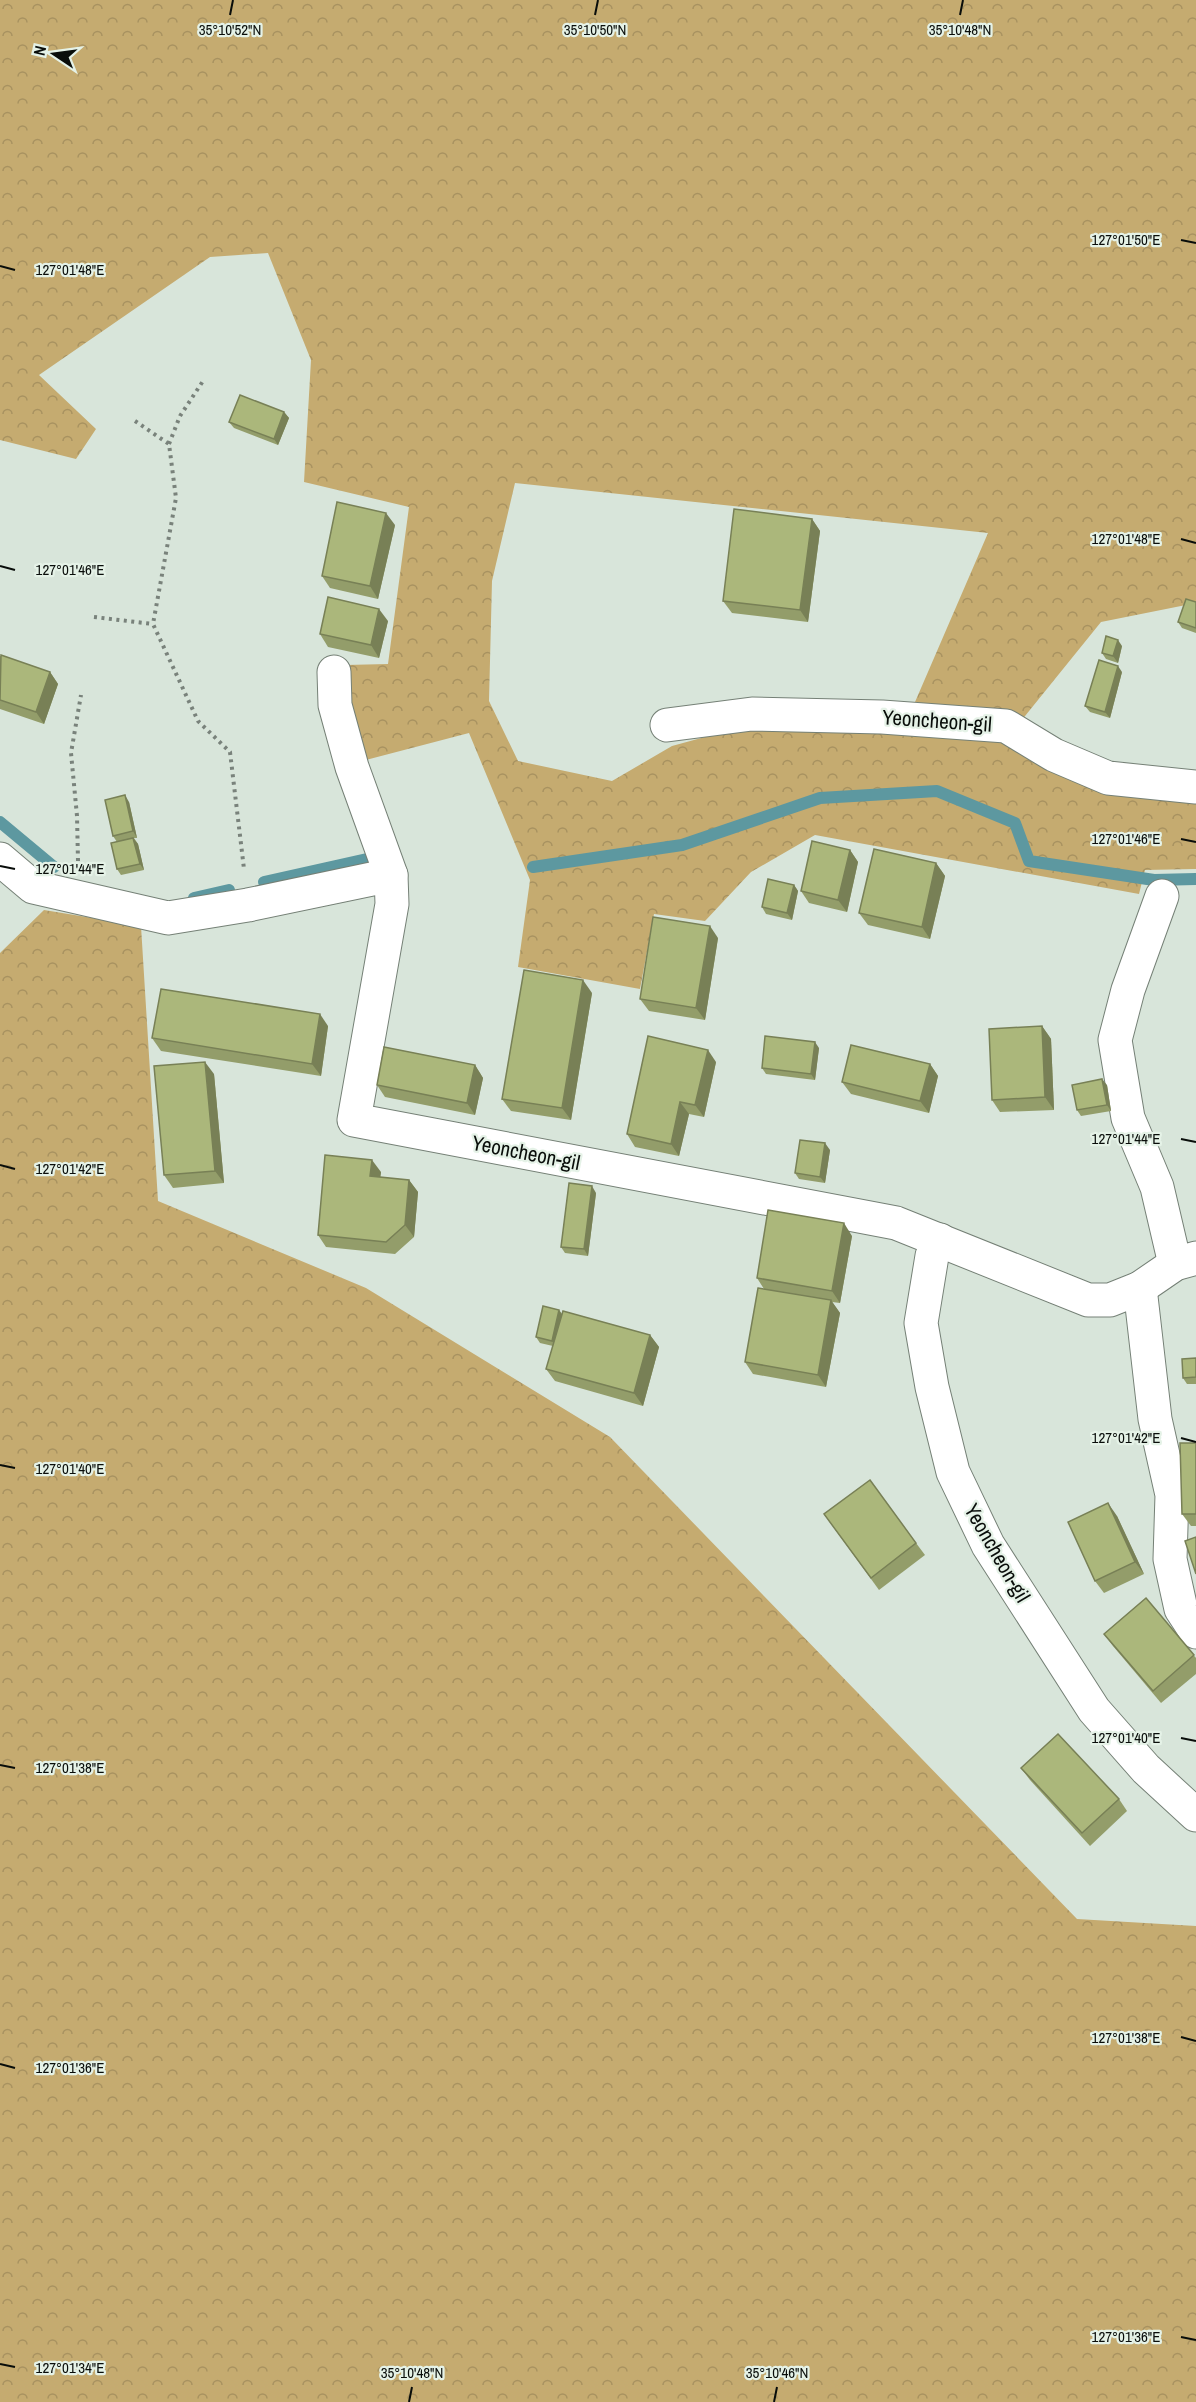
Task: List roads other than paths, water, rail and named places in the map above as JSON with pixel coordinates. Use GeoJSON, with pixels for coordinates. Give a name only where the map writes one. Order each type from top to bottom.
{"type":"FeatureCollection","features":[{"type":"Feature","properties":{"kind":"street","name":"Yeoncheon-gil"},"geometry":{"type":"LineString","coordinates":[[334,672],[335,705],[352,768],[392,875],[392,904],[354,1120],[896,1223],[1088,1300],[1110,1300],[1140,1288],[1186,1261],[1128,1118],[1115,1040],[1128,990],[1162,896]]}},
{"type":"Feature","properties":{"kind":"street","name":"Yeoncheon-gil"},"geometry":{"type":"LineString","coordinates":[[667,724],[752,714],[882,717],[1006,726],[1054,755],[1108,778],[1196,787]]}},
{"type":"Feature","properties":{"kind":"street"},"geometry":{"type":"LineString","coordinates":[[0,859],[33,887],[168,918],[248,905],[392,875]]}},
{"type":"Feature","properties":{"kind":"street","name":"Yeoncheon-gil"},"geometry":{"type":"LineString","coordinates":[[940,1240],[932,1256],[921,1323],[932,1387],[952,1472],[988,1545],[1094,1710],[1146,1769],[1196,1815]]}},
{"type":"Feature","properties":{"kind":"street"},"geometry":{"type":"LineString","coordinates":[[1140,1288],[1155,1419],[1172,1496],[1170,1559],[1181,1609],[1196,1632]]}},
{"type":"Feature","properties":{"kind":"waterway"},"geometry":{"type":"LineString","coordinates":[[533,867],[682,845],[820,798],[937,791],[1015,823],[1029,861],[1154,880],[1196,879]]}},
{"type":"Feature","properties":{"kind":"waterway"},"geometry":{"type":"LineString","coordinates":[[0,822],[54,867]]}},
{"type":"Feature","properties":{"kind":"waterway"},"geometry":{"type":"LineString","coordinates":[[264,882],[376,857]]}},
{"type":"Feature","properties":{"kind":"waterway"},"geometry":{"type":"LineString","coordinates":[[194,898],[229,890]]}}]}
